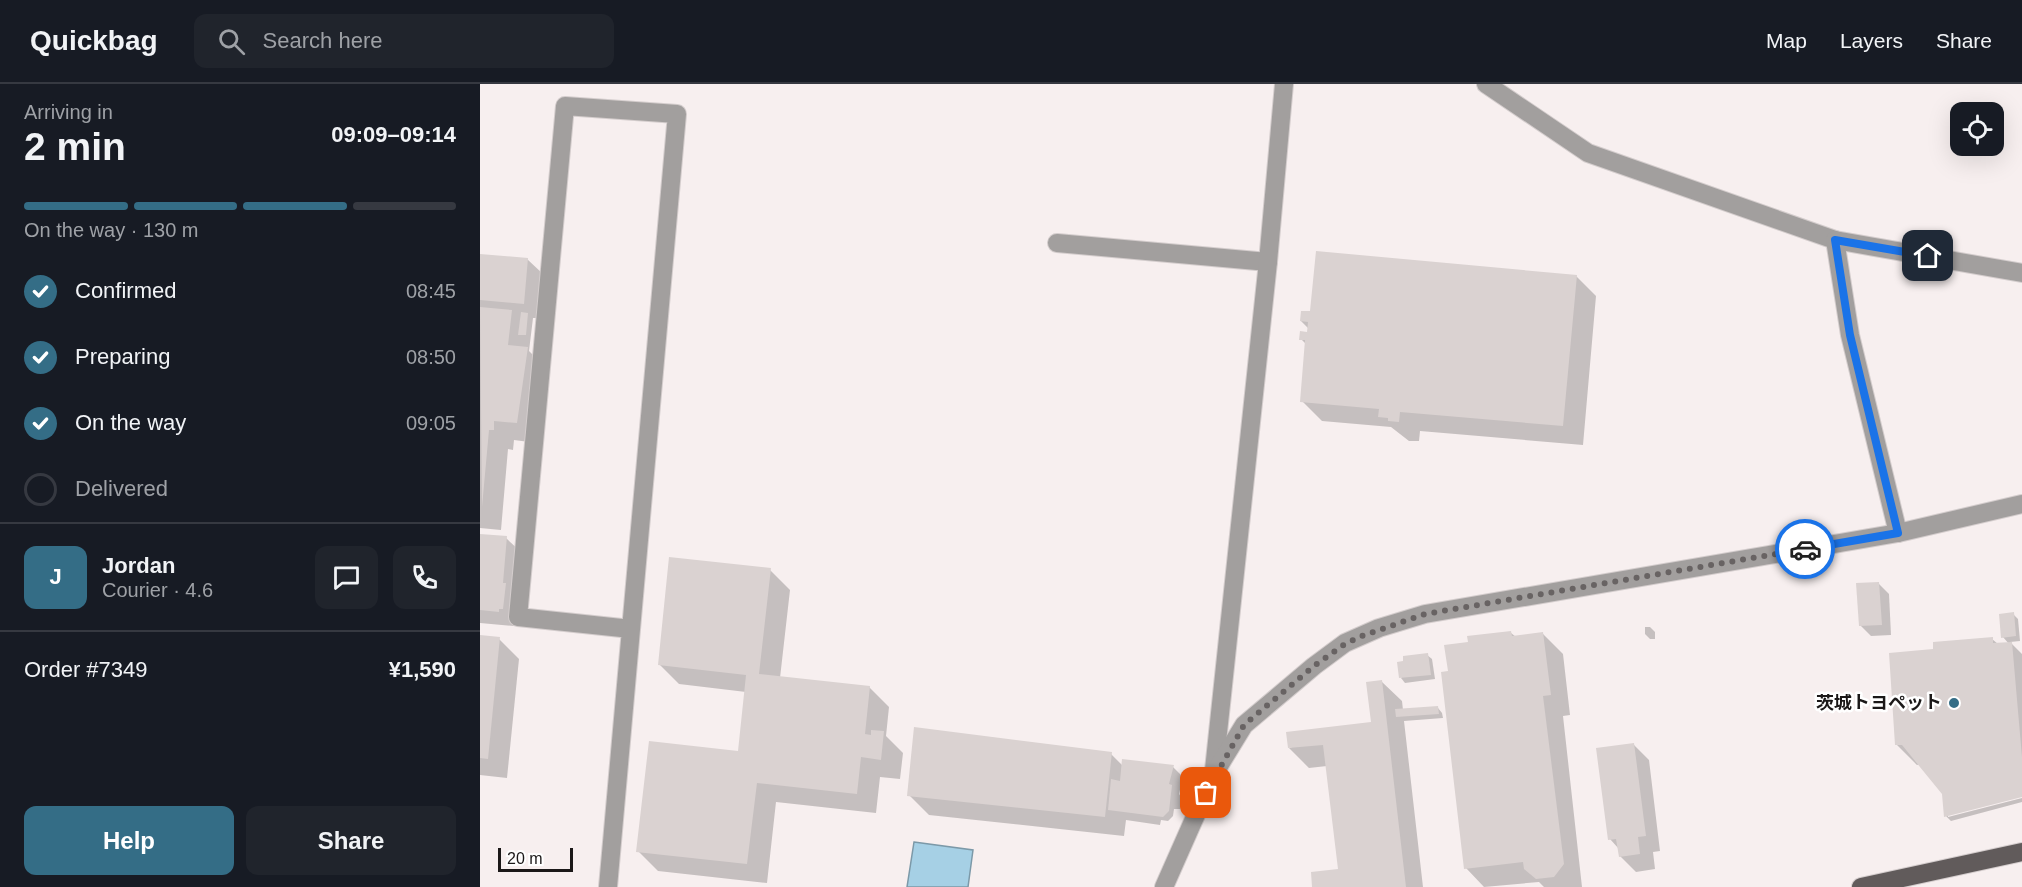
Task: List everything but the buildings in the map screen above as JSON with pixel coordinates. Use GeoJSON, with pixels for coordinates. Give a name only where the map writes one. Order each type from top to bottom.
{"type":"FeatureCollection","features":[{"type":"Feature","properties":{"kind":"main road"},"geometry":{"type":"LineString","coordinates":[[1861,887],[2022,852]]}},
{"type":"Feature","properties":{"kind":"lane"},"geometry":{"type":"LineString","coordinates":[[1214,774],[1268,262],[1284,84]]}},
{"type":"Feature","properties":{"kind":"lane"},"geometry":{"type":"LineString","coordinates":[[1486,84],[1588,153],[1835,240],[2022,273]]}},
{"type":"Feature","properties":{"kind":"lane"},"geometry":{"type":"LineString","coordinates":[[608,887],[677,114],[565,106],[518,617],[631,629]]}},
{"type":"Feature","properties":{"kind":"lane"},"geometry":{"type":"LineString","coordinates":[[1835,240],[1850,335],[1898,533]]}},
{"type":"Feature","properties":{"kind":"lane"},"geometry":{"type":"LineString","coordinates":[[1057,243],[1268,262]]}},
{"type":"Feature","properties":{"kind":"lane"},"geometry":{"type":"LineString","coordinates":[[1164,887],[1214,774],[1244,725],[1345,644],[1379,628],[1425,614],[1898,533],[2022,504]]}},
{"type":"Feature","properties":{"kind":"water"},"geometry":{"type":"Polygon","coordinates":[[[914,842],[973,850],[968,887],[907,887],[914,842]]]}},
{"type":"Feature","properties":{"kind":"way so far"},"geometry":{"type":"LineString","coordinates":[[1206,793],[1214,774],[1244,725],[1314,666],[1345,644],[1379,628],[1425,614],[1805,549]]}},
{"type":"Feature","properties":{"kind":"place","name":"茨城トヨペット"},"geometry":{"type":"Point","coordinates":[1954,703]}},
{"type":"Feature","properties":{"kind":"route"},"geometry":{"type":"LineString","coordinates":[[1805,549],[1898,533],[1850,335],[1835,240],[1928,256]]}}]}
